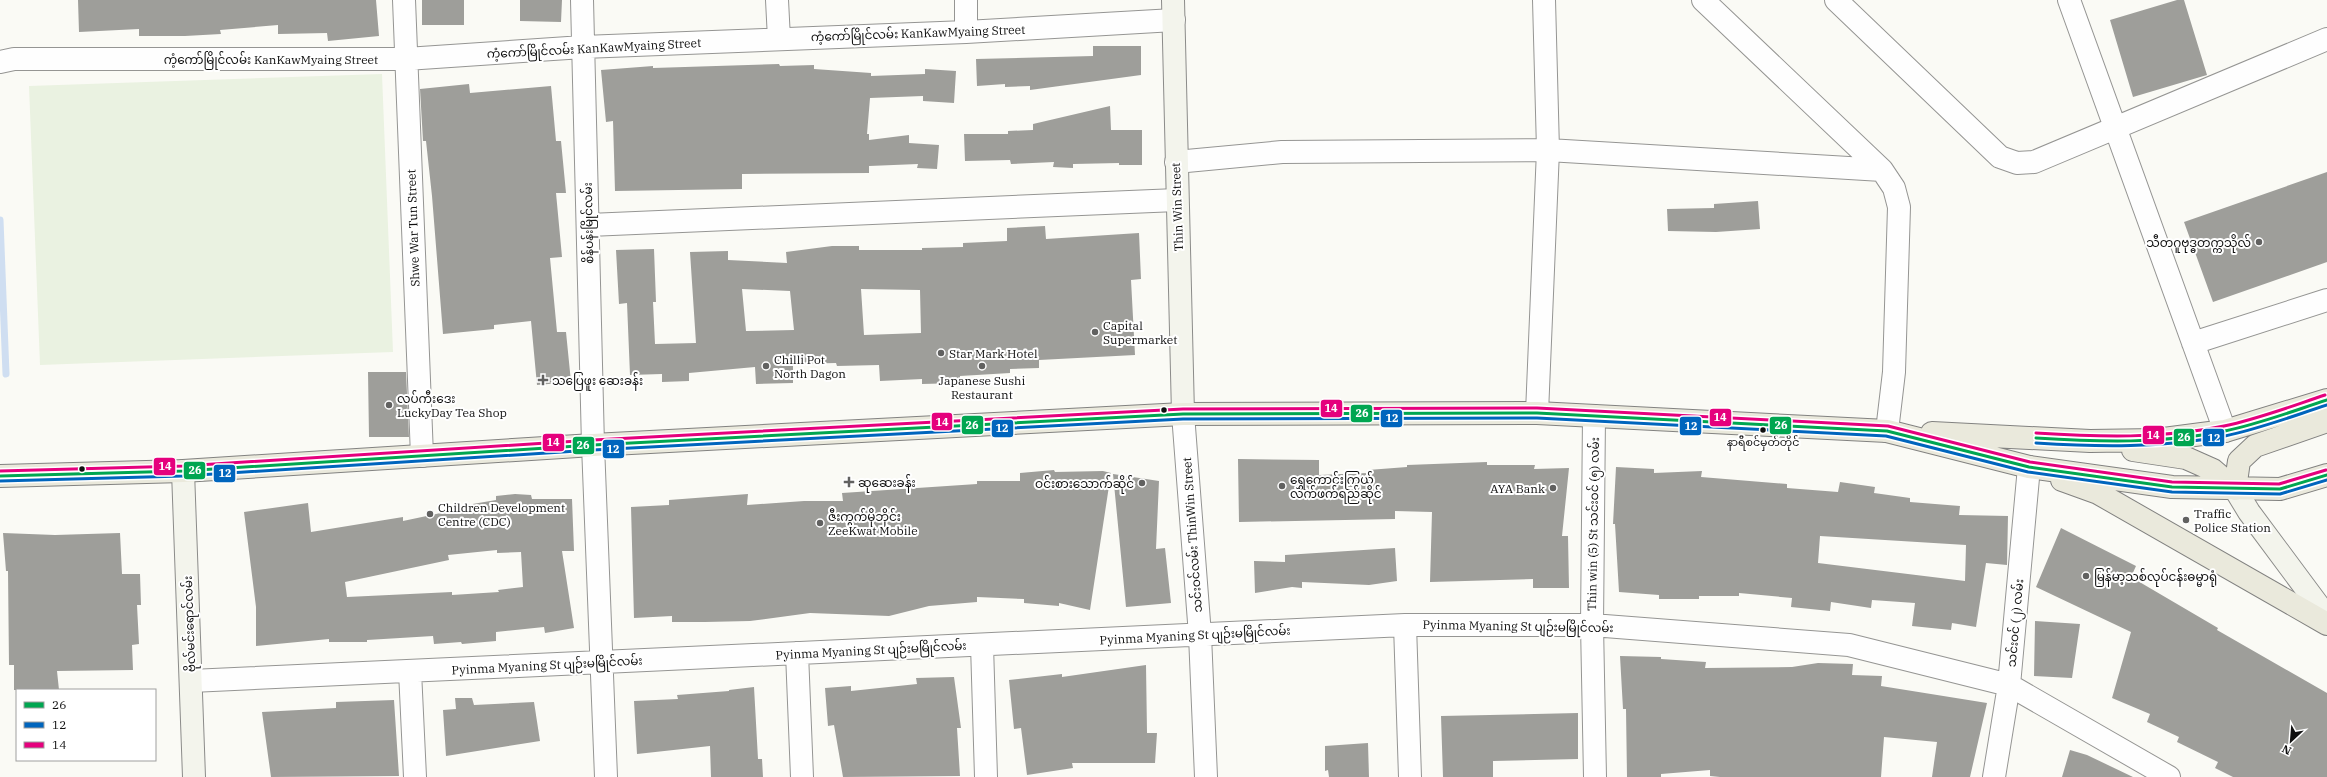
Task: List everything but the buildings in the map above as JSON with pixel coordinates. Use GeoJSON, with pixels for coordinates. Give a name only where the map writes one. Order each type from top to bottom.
{"type":"FeatureCollection","features":[{"type":"Feature","properties":{"kind":"main road","name":"Thin Win Street"},"geometry":{"type":"LineString","coordinates":[[1174,10],[1176,162],[1183,414]]}},
{"type":"Feature","properties":{"kind":"main road"},"geometry":{"type":"LineString","coordinates":[[0,476],[183,471],[593,445],[1183,414],[1537,413],[2090,441],[2156,440],[2224,431],[2327,400]]}},
{"type":"Feature","properties":{"kind":"main road"},"geometry":{"type":"LineString","coordinates":[[2235,489],[2239,461],[2255,446],[2327,421]]}},
{"type":"Feature","properties":{"kind":"main road"},"geometry":{"type":"LineString","coordinates":[[1887,431],[2029,467],[2172,487],[2235,489],[2280,488],[2327,475]]}},
{"type":"Feature","properties":{"kind":"main road"},"geometry":{"type":"LineString","coordinates":[[2090,441],[2186,458],[2213,470],[2235,489],[2249,512],[2327,617]]}},
{"type":"Feature","properties":{"kind":"main road"},"geometry":{"type":"LineString","coordinates":[[2029,467],[2098,493],[2327,624]]}},
{"type":"Feature","properties":{"kind":"main road","name":"ဗိုလ်မင်းရောင်လမ်း"},"geometry":{"type":"LineString","coordinates":[[183,471],[194,777]]}},
{"type":"Feature","properties":{"kind":"street","name":"Shwe War Tun Street"},"geometry":{"type":"LineString","coordinates":[[404,0],[422,456]]}},
{"type":"Feature","properties":{"kind":"street","name":"စိန်ပန်းမြိုင်လမ်း"},"geometry":{"type":"LineString","coordinates":[[582,0],[589,226],[593,445],[606,777]]}},
{"type":"Feature","properties":{"kind":"street"},"geometry":{"type":"LineString","coordinates":[[777,0],[779,39]]}},
{"type":"Feature","properties":{"kind":"street"},"geometry":{"type":"LineString","coordinates":[[966,0],[966,32]]}},
{"type":"Feature","properties":{"kind":"street"},"geometry":{"type":"LineString","coordinates":[[1537,413],[1548,150],[1544,0]]}},
{"type":"Feature","properties":{"kind":"street"},"geometry":{"type":"LineString","coordinates":[[1703,0],[1882,170],[1894,188],[1899,207],[1894,372],[1887,431]]}},
{"type":"Feature","properties":{"kind":"street"},"geometry":{"type":"LineString","coordinates":[[1836,0],[2000,157],[2017,163],[2034,162],[2327,39]]}},
{"type":"Feature","properties":{"kind":"street"},"geometry":{"type":"LineString","coordinates":[[2070,0],[2224,431]]}},
{"type":"Feature","properties":{"kind":"street","name":"ကံ့ကော်မြိုင်လမ်း KanKawMyaing Street"},"geometry":{"type":"LineString","coordinates":[[7,61],[406,58],[583,47],[966,32],[1174,10]]}},
{"type":"Feature","properties":{"kind":"street"},"geometry":{"type":"LineString","coordinates":[[1176,162],[1282,152],[1548,150],[1882,170]]}},
{"type":"Feature","properties":{"kind":"street"},"geometry":{"type":"LineString","coordinates":[[589,226],[1177,200]]}},
{"type":"Feature","properties":{"kind":"street"},"geometry":{"type":"LineString","coordinates":[[2193,343],[2327,300]]}},
{"type":"Feature","properties":{"kind":"street","name":"သင်းဝင်လမ်း ThinWin Street"},"geometry":{"type":"LineString","coordinates":[[1183,414],[1200,635],[1206,777]]}},
{"type":"Feature","properties":{"kind":"street","name":"Thin win (5) St သင်းဝင် (၅) လမ်း"},"geometry":{"type":"LineString","coordinates":[[1594,416],[1592,625],[1595,777]]}},
{"type":"Feature","properties":{"kind":"street","name":"သင်းဝင် (၂) လမ်း"},"geometry":{"type":"LineString","coordinates":[[1994,777],[2009,686],[2029,467]]}},
{"type":"Feature","properties":{"kind":"street"},"geometry":{"type":"LineString","coordinates":[[1405,625],[1410,777]]}},
{"type":"Feature","properties":{"kind":"street","name":"Pyinma Myaning St ပျဉ်းမမြိုင်လမ်း"},"geometry":{"type":"LineString","coordinates":[[191,681],[1405,625],[1592,625],[1850,645],[2009,686],[2169,777]]}},
{"type":"Feature","properties":{"kind":"street"},"geometry":{"type":"LineString","coordinates":[[982,645],[986,777]]}},
{"type":"Feature","properties":{"kind":"street"},"geometry":{"type":"LineString","coordinates":[[797,653],[802,777]]}},
{"type":"Feature","properties":{"kind":"street"},"geometry":{"type":"LineString","coordinates":[[410,671],[415,777]]}},
{"type":"Feature","properties":{"kind":"green space"},"geometry":{"type":"Polygon","coordinates":[[[382,74],[393,352],[40,365],[29,86],[382,74]]]}},
{"type":"Feature","properties":{"kind":"waterway"},"geometry":{"type":"LineString","coordinates":[[0,220],[6,374]]}},
{"type":"Feature","properties":{"kind":"transit line","name":"14"},"geometry":{"type":"LineString","coordinates":[[2036,433],[2130,436],[2201,430],[2249,420],[2325,395]]}},
{"type":"Feature","properties":{"kind":"transit line","name":"26"},"geometry":{"type":"LineString","coordinates":[[2036,438],[2131,441],[2202,435],[2250,425],[2327,400]]}},
{"type":"Feature","properties":{"kind":"transit line","name":"12"},"geometry":{"type":"LineString","coordinates":[[2036,443],[2130,446],[2201,440],[2250,430],[2327,405]]}},
{"type":"Feature","properties":{"kind":"transit line","name":"14"},"geometry":{"type":"LineString","coordinates":[[0,471],[183,466],[593,440],[1183,409],[1537,408],[1888,426],[2030,462],[2172,482],[2279,484],[2326,470]]}},
{"type":"Feature","properties":{"kind":"transit line","name":"26"},"geometry":{"type":"LineString","coordinates":[[0,476],[183,471],[593,445],[1183,414],[1537,413],[1887,431],[2029,467],[2172,487],[2280,489],[2327,475]]}},
{"type":"Feature","properties":{"kind":"transit line","name":"12"},"geometry":{"type":"LineString","coordinates":[[0,481],[183,476],[593,450],[1183,419],[1537,418],[1886,436],[2028,472],[2172,492],[2280,494],[2327,480]]}},
{"type":"Feature","properties":{"kind":"place","name":"သီတဂူဗုဒ္ဓတက္ကသိုလ်"},"geometry":{"type":"Point","coordinates":[2259,242]}},
{"type":"Feature","properties":{"kind":"place","name":"Capital Supermarket"},"geometry":{"type":"Point","coordinates":[1095,332]}},
{"type":"Feature","properties":{"kind":"place","name":"Star Mark Hotel"},"geometry":{"type":"Point","coordinates":[941,353]}},
{"type":"Feature","properties":{"kind":"place","name":"Chilli Pot North Dagon"},"geometry":{"type":"Point","coordinates":[766,366]}},
{"type":"Feature","properties":{"kind":"place","name":"Japanese Sushi Restaurant"},"geometry":{"type":"Point","coordinates":[982,366]}},
{"type":"Feature","properties":{"kind":"place","name":"သပြေဖူး ဆေးခန်း"},"geometry":{"type":"Point","coordinates":[543,380]}},
{"type":"Feature","properties":{"kind":"place","name":"လပ်ကီးဒေး LuckyDay Tea Shop"},"geometry":{"type":"Point","coordinates":[389,405]}},
{"type":"Feature","properties":{"kind":"place","name":"နာရီစင်မှတ်တိုင်"},"geometry":{"type":"Point","coordinates":[1763,430]}},
{"type":"Feature","properties":{"kind":"place","name":"ဆုဆေးခန်း"},"geometry":{"type":"Point","coordinates":[849,482]}},
{"type":"Feature","properties":{"kind":"place","name":"ဝင်းစားသောက်ဆိုင်"},"geometry":{"type":"Point","coordinates":[1142,483]}},
{"type":"Feature","properties":{"kind":"place","name":"ရွှေကောင်းကြွယ် လက်ဖက်ရည်ဆိုင်"},"geometry":{"type":"Point","coordinates":[1282,486]}},
{"type":"Feature","properties":{"kind":"place","name":"AYA Bank"},"geometry":{"type":"Point","coordinates":[1553,488]}},
{"type":"Feature","properties":{"kind":"place","name":"Children Development Centre (CDC)"},"geometry":{"type":"Point","coordinates":[430,514]}},
{"type":"Feature","properties":{"kind":"place","name":"Traffic Police Station"},"geometry":{"type":"Point","coordinates":[2186,520]}},
{"type":"Feature","properties":{"kind":"place","name":"ဇီးကွက်မိုဘိုင်း ZeeKwat Mobile"},"geometry":{"type":"Point","coordinates":[820,523]}},
{"type":"Feature","properties":{"kind":"place","name":"မြန်မာ့သစ်လုပ်ငန်းဓမ္မာရုံ"},"geometry":{"type":"Point","coordinates":[2086,576]}}]}
